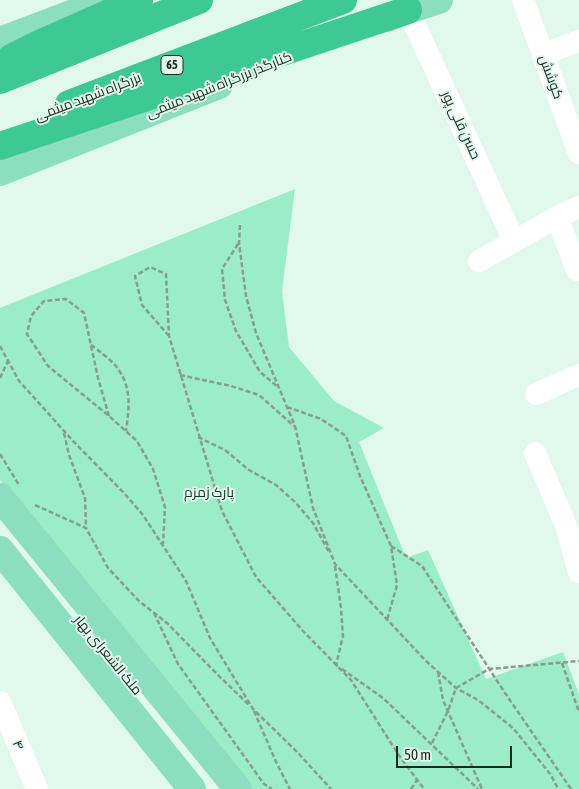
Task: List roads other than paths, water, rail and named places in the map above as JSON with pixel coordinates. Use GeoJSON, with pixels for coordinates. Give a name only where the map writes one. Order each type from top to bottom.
{"type":"FeatureCollection","features":[{"type":"Feature","properties":{"kind":"highway"},"geometry":{"type":"LineString","coordinates":[[0,64],[38,44],[139,0]]}},
{"type":"Feature","properties":{"kind":"highway"},"geometry":{"type":"LineString","coordinates":[[0,80],[199,0]]}},
{"type":"Feature","properties":{"kind":"highway","name":"بزرگراه شهید میثمی"},"geometry":{"type":"LineString","coordinates":[[0,130],[343,0]]}},
{"type":"Feature","properties":{"kind":"highway"},"geometry":{"type":"LineString","coordinates":[[0,146],[408,10]]}},
{"type":"Feature","properties":{"kind":"main road"},"geometry":{"type":"LineString","coordinates":[[0,41],[71,7],[108,0]]}},
{"type":"Feature","properties":{"kind":"main road","name":"کنارگذر بزرگراه شهید میثمی"},"geometry":{"type":"LineString","coordinates":[[0,172],[408,10],[439,0]]}},
{"type":"Feature","properties":{"kind":"main road"},"geometry":{"type":"LineString","coordinates":[[10,492],[238,789]]}},
{"type":"Feature","properties":{"kind":"main road","name":"ملک الشعرای بهار"},"geometry":{"type":"LineString","coordinates":[[0,520],[126,678],[219,789]]}},
{"type":"Feature","properties":{"kind":"main road","name":"ملک الشعرای بهار"},"geometry":{"type":"LineString","coordinates":[[0,550],[192,789]]}},
{"type":"Feature","properties":{"kind":"main road"},"geometry":{"type":"LineString","coordinates":[[0,577],[98,700],[174,789]]}},
{"type":"Feature","properties":{"kind":"street","name":"کوشش"},"geometry":{"type":"LineString","coordinates":[[523,0],[577,140]]}},
{"type":"Feature","properties":{"kind":"street","name":"حسن قلی پور"},"geometry":{"type":"LineString","coordinates":[[408,10],[514,241]]}},
{"type":"Feature","properties":{"kind":"street"},"geometry":{"type":"LineString","coordinates":[[543,54],[579,41]]}},
{"type":"Feature","properties":{"kind":"street"},"geometry":{"type":"LineString","coordinates":[[479,260],[579,207]]}},
{"type":"Feature","properties":{"kind":"street"},"geometry":{"type":"LineString","coordinates":[[557,217],[576,270]]}},
{"type":"Feature","properties":{"kind":"street"},"geometry":{"type":"LineString","coordinates":[[536,394],[579,375]]}},
{"type":"Feature","properties":{"kind":"street"},"geometry":{"type":"LineString","coordinates":[[535,453],[573,527],[579,572]]}},
{"type":"Feature","properties":{"kind":"street","name":"۴"},"geometry":{"type":"LineString","coordinates":[[0,702],[37,789]]}},
{"type":"Feature","properties":{"kind":"park label","name":"پارک زمزم"},"geometry":{"type":"Point","coordinates":[209,493]}}]}
